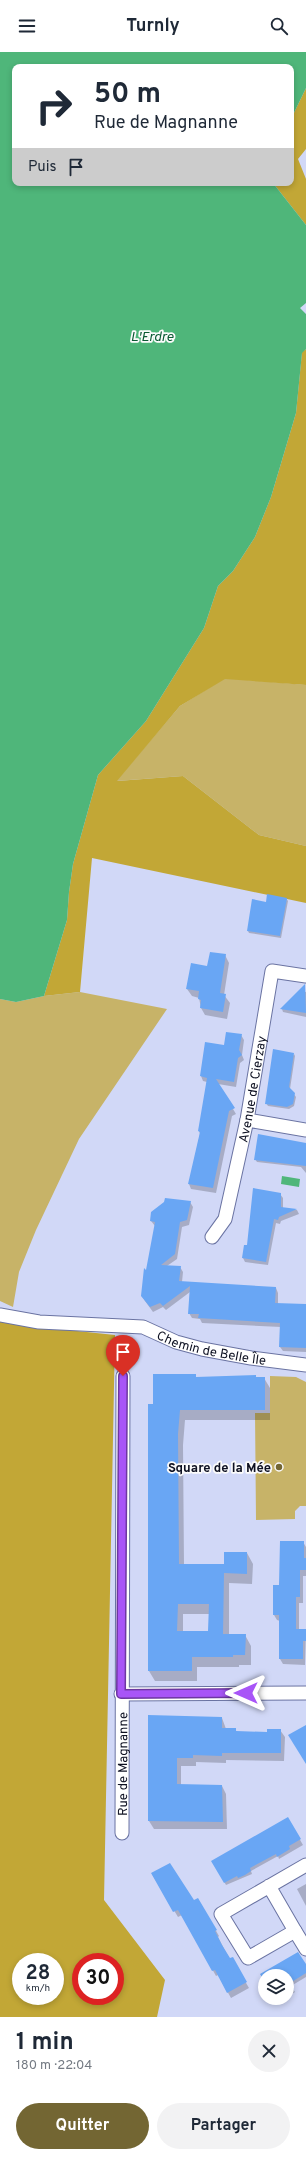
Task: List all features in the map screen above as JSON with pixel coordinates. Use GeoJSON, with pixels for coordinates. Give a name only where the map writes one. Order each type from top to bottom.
{"type":"FeatureCollection","features":[{"type":"Feature","properties":{"kind":"street","name":"Avenue de Cierzay"},"geometry":{"type":"LineString","coordinates":[[212,1237],[225,1219],[247,1120],[272,971],[306,976]]}},
{"type":"Feature","properties":{"kind":"street"},"geometry":{"type":"LineString","coordinates":[[247,1120],[306,1130]]}},
{"type":"Feature","properties":{"kind":"street","name":"Chemin de Belle Île"},"geometry":{"type":"LineString","coordinates":[[0,1315],[38,1322],[143,1327],[176,1342],[251,1358],[306,1365]]}},
{"type":"Feature","properties":{"kind":"street","name":"Rue de Magnanne"},"geometry":{"type":"LineString","coordinates":[[122,1833],[121,1694],[123,1376]]}},
{"type":"Feature","properties":{"kind":"street","name":"Rue de Magnanne"},"geometry":{"type":"LineString","coordinates":[[121,1694],[306,1693]]}},
{"type":"Feature","properties":{"kind":"street"},"geometry":{"type":"LineString","coordinates":[[295,1931],[248,1958],[221,1914],[306,1865]]}},
{"type":"Feature","properties":{"kind":"street"},"geometry":{"type":"LineString","coordinates":[[269,1886],[306,1949]]}},
{"type":"Feature","properties":{"kind":"shaded area"},"geometry":{"type":"Polygon","coordinates":[[[306,88],[306,149],[298,159],[306,179],[306,225],[275,186],[294,186],[294,113],[306,88]]]}},
{"type":"Feature","properties":{"kind":"shaded area"},"geometry":{"type":"Polygon","coordinates":[[[306,349],[306,685],[225,679],[180,706],[117,781],[183,776],[259,835],[306,846],[306,903],[92,858],[80,992],[44,996],[67,920],[73,864],[98,775],[146,721],[204,628],[218,586],[233,571],[255,537],[271,497],[296,413],[302,352],[306,349]]]}},
{"type":"Feature","properties":{"kind":"shaded area"},"geometry":{"type":"Polygon","coordinates":[[[225,678],[306,685],[306,846],[259,835],[183,776],[116,781],[180,706],[225,678]]]}},
{"type":"Feature","properties":{"kind":"shaded area"},"geometry":{"type":"Polygon","coordinates":[[[80,992],[167,1009],[79,1139],[36,1230],[19,1272],[13,1307],[0,1301],[0,999],[16,1002],[44,996],[80,992]]]}},
{"type":"Feature","properties":{"kind":"shaded area"},"geometry":{"type":"Polygon","coordinates":[[[0,1321],[39,1327],[115,1335],[104,1900],[165,1980],[157,2017],[0,2017],[0,1321]]]}},
{"type":"Feature","properties":{"kind":"shaded area","name":"Square de la Mée"},"geometry":{"type":"Polygon","coordinates":[[[270,1376],[296,1377],[306,1382],[306,1506],[300,1506],[295,1511],[295,1519],[256,1520],[255,1413],[270,1413],[270,1376]]]}},
{"type":"Feature","properties":{"kind":"water","name":"L'Erdre"},"geometry":{"type":"Polygon","coordinates":[[[0,52],[306,52],[306,88],[294,113],[294,64],[12,64],[12,186],[275,186],[306,225],[306,303],[300,308],[306,314],[306,349],[302,353],[296,413],[271,497],[255,537],[233,571],[218,586],[204,628],[146,721],[98,775],[73,864],[67,920],[44,996],[16,1002],[0,999],[0,52]]]}},
{"type":"Feature","properties":{"kind":"water"},"geometry":{"type":"Polygon","coordinates":[[[282,1176],[300,1179],[299,1187],[281,1184],[282,1176]]]}},
{"type":"Feature","properties":{"kind":"building"},"geometry":{"type":"Polygon","coordinates":[[[267,894],[287,898],[280,936],[247,931],[252,899],[266,902],[267,894]]]}},
{"type":"Feature","properties":{"kind":"building"},"geometry":{"type":"Polygon","coordinates":[[[210,952],[226,954],[220,993],[226,994],[223,1012],[200,1008],[201,1000],[198,999],[199,991],[186,989],[191,963],[207,966],[210,952]]]}},
{"type":"Feature","properties":{"kind":"building"},"geometry":{"type":"Polygon","coordinates":[[[305,984],[306,1013],[280,1009],[305,984]]]}},
{"type":"Feature","properties":{"kind":"building"},"geometry":{"type":"Polygon","coordinates":[[[226,1032],[242,1034],[239,1050],[242,1055],[238,1058],[234,1082],[216,1079],[235,1108],[229,1111],[213,1188],[188,1184],[200,1132],[198,1131],[207,1078],[200,1076],[205,1042],[224,1045],[226,1032]]]}},
{"type":"Feature","properties":{"kind":"building"},"geometry":{"type":"Polygon","coordinates":[[[273,1049],[294,1053],[289,1087],[295,1093],[293,1104],[287,1107],[265,1104],[273,1049]]]}},
{"type":"Feature","properties":{"kind":"building"},"geometry":{"type":"Polygon","coordinates":[[[258,1134],[306,1143],[306,1166],[254,1160],[258,1134]]]}},
{"type":"Feature","properties":{"kind":"building"},"geometry":{"type":"Polygon","coordinates":[[[253,1188],[281,1193],[281,1207],[297,1209],[279,1217],[278,1220],[274,1219],[266,1262],[242,1258],[244,1245],[247,1245],[253,1188]]]}},
{"type":"Feature","properties":{"kind":"building"},"geometry":{"type":"Polygon","coordinates":[[[165,1198],[191,1201],[187,1220],[180,1222],[175,1254],[161,1265],[181,1266],[179,1281],[276,1287],[275,1303],[306,1304],[306,1348],[279,1347],[280,1323],[198,1318],[199,1314],[188,1314],[190,1286],[163,1306],[160,1303],[150,1307],[141,1296],[144,1268],[146,1270],[155,1222],[150,1221],[151,1212],[164,1202],[165,1198]]]}},
{"type":"Feature","properties":{"kind":"building"},"geometry":{"type":"Polygon","coordinates":[[[153,1374],[196,1374],[196,1377],[256,1375],[256,1377],[265,1377],[265,1410],[180,1410],[178,1434],[179,1564],[224,1564],[224,1552],[247,1552],[247,1574],[224,1573],[223,1634],[246,1634],[245,1655],[233,1655],[233,1657],[192,1657],[192,1671],[148,1671],[148,1404],[153,1404],[153,1374]],[[178,1604],[177,1631],[208,1631],[209,1604],[178,1604]]]}},
{"type":"Feature","properties":{"kind":"building"},"geometry":{"type":"Polygon","coordinates":[[[280,1541],[304,1541],[306,1570],[300,1570],[300,1597],[296,1597],[296,1629],[306,1629],[306,1641],[303,1641],[303,1659],[279,1659],[279,1615],[273,1615],[273,1585],[279,1585],[280,1541]]]}},
{"type":"Feature","properties":{"kind":"building"},"geometry":{"type":"Polygon","coordinates":[[[148,1715],[222,1717],[222,1728],[236,1728],[236,1731],[267,1732],[267,1729],[281,1729],[281,1753],[222,1753],[222,1756],[193,1755],[193,1758],[177,1758],[177,1784],[222,1785],[223,1822],[148,1821],[148,1715]]]}},
{"type":"Feature","properties":{"kind":"building"},"geometry":{"type":"Polygon","coordinates":[[[306,1725],[306,1764],[288,1735],[306,1725]]]}},
{"type":"Feature","properties":{"kind":"building"},"geometry":{"type":"Polygon","coordinates":[[[288,1817],[301,1839],[289,1846],[290,1849],[277,1857],[276,1854],[250,1868],[251,1871],[245,1875],[238,1878],[237,1876],[224,1883],[211,1861],[288,1817]]]}},
{"type":"Feature","properties":{"kind":"building"},"geometry":{"type":"Polygon","coordinates":[[[170,1863],[194,1900],[198,1898],[217,1930],[215,1931],[222,1945],[230,1958],[233,1957],[247,1982],[227,1993],[215,1970],[212,1971],[178,1910],[173,1912],[151,1873],[170,1863]]]}},
{"type":"Feature","properties":{"kind":"building"},"geometry":{"type":"Polygon","coordinates":[[[298,1952],[306,1964],[306,1973],[294,1980],[294,1969],[269,1969],[298,1952]]]}},
{"type":"Feature","properties":{"kind":"place","name":"Square de la Mée"},"geometry":{"type":"Point","coordinates":[279,1467]}},
{"type":"Feature","properties":{"kind":"route"},"geometry":{"type":"LineString","coordinates":[[123,1376],[121,1694],[246,1693]]}}]}
